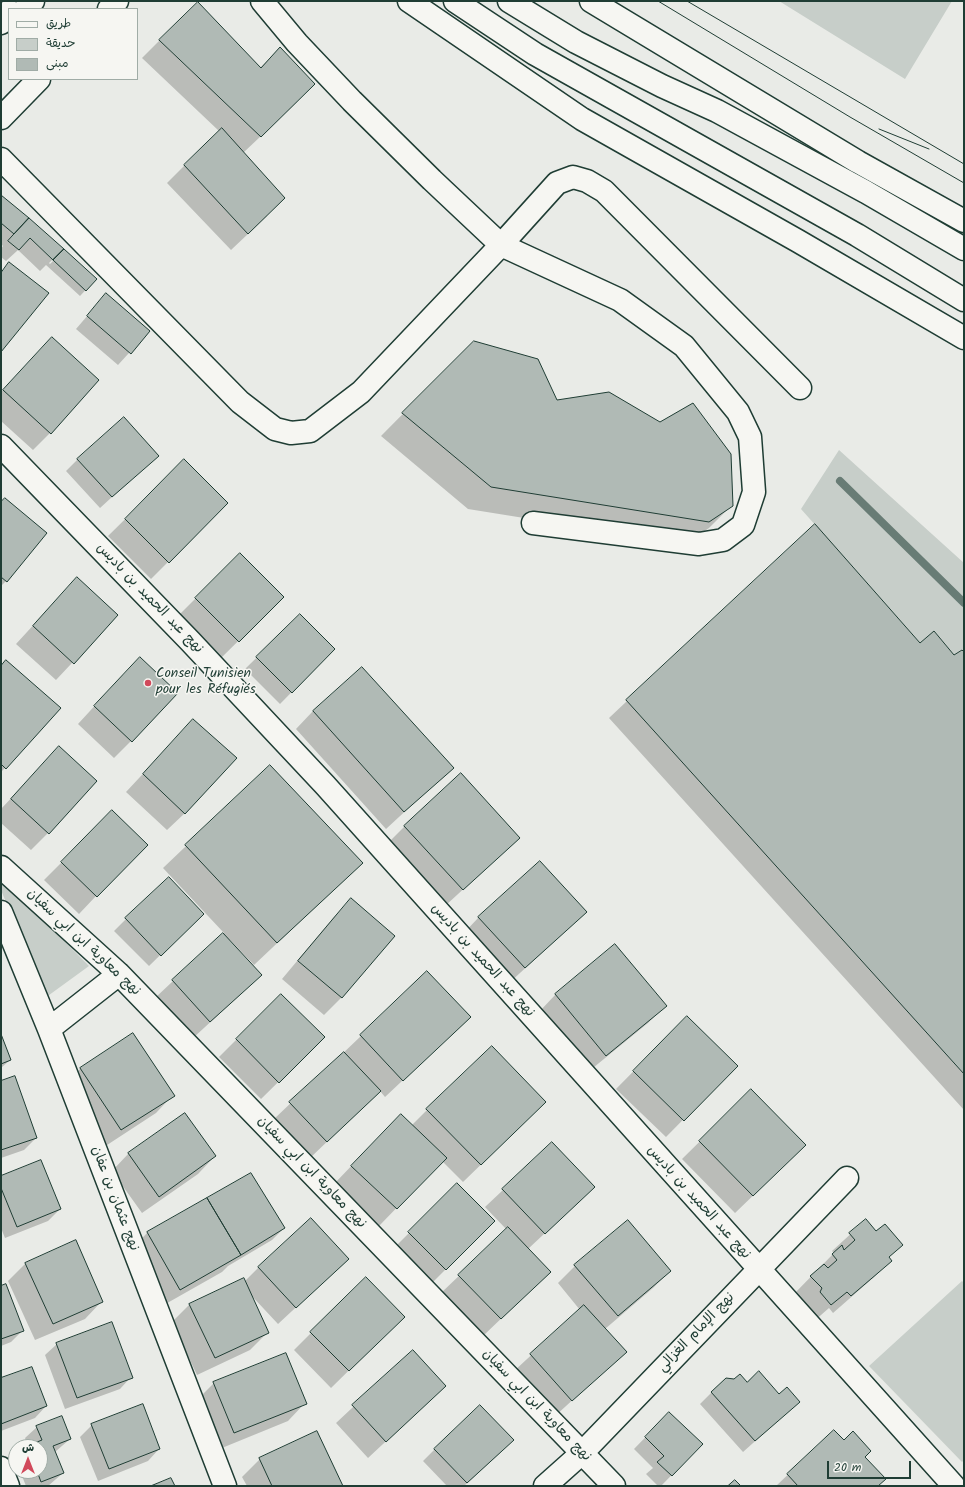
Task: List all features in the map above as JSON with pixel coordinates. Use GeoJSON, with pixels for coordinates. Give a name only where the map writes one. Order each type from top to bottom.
{"type":"FeatureCollection","features":[{"type":"Feature","properties":{"kind":"main road"},"geometry":{"type":"LineString","coordinates":[[262,1],[297,43],[352,101],[432,180],[501,245],[620,300],[684,346],[738,412],[750,437],[754,492],[743,525],[723,540],[699,544],[533,523]]}},
{"type":"Feature","properties":{"kind":"main road"},"geometry":{"type":"LineString","coordinates":[[409,1],[582,119],[798,241],[964,338]]}},
{"type":"Feature","properties":{"kind":"main road"},"geometry":{"type":"LineString","coordinates":[[455,1],[535,54],[843,227],[964,300]]}},
{"type":"Feature","properties":{"kind":"main road"},"geometry":{"type":"LineString","coordinates":[[509,1],[576,42],[662,86],[717,111],[866,192],[964,249]]}},
{"type":"Feature","properties":{"kind":"main road"},"geometry":{"type":"LineString","coordinates":[[591,1],[858,162],[964,221]]}},
{"type":"Feature","properties":{"kind":"main road"},"geometry":{"type":"LineString","coordinates":[[1,22],[8,13]]}},
{"type":"Feature","properties":{"kind":"main road"},"geometry":{"type":"LineString","coordinates":[[1,118],[38,80]]}},
{"type":"Feature","properties":{"kind":"main road"},"geometry":{"type":"LineString","coordinates":[[1,159],[240,402],[275,428],[291,433],[310,431],[361,392],[501,245],[556,183],[573,177],[587,181],[604,192],[800,388]]}},
{"type":"Feature","properties":{"kind":"main road","name":"نهج عبد الحميد بن باديس"},"geometry":{"type":"LineString","coordinates":[[2,449],[190,641],[325,785],[954,1486]]}},
{"type":"Feature","properties":{"kind":"main road","name":"نهج معاوية ابن ابي سفيان"},"geometry":{"type":"LineString","coordinates":[[1,867],[119,974],[614,1486]]}},
{"type":"Feature","properties":{"kind":"main road","name":"نهج عثمان بن عفان"},"geometry":{"type":"LineString","coordinates":[[1,912],[49,1029],[225,1486]]}},
{"type":"Feature","properties":{"kind":"main road"},"geometry":{"type":"LineString","coordinates":[[49,1029],[119,974]]}},
{"type":"Feature","properties":{"kind":"main road","name":"نهج الإمام الغزالي"},"geometry":{"type":"LineString","coordinates":[[545,1486],[582,1453],[847,1178]]}},
{"type":"Feature","properties":{"kind":"main road"},"geometry":{"type":"LineString","coordinates":[[1,1468],[8,1486]]}},
{"type":"Feature","properties":{"kind":"main road"},"geometry":{"type":"LineString","coordinates":[[954,1486],[964,1474]]}},
{"type":"Feature","properties":{"kind":"green space"},"geometry":{"type":"Polygon","coordinates":[[[779,1],[952,1],[905,79],[779,1]]]}},
{"type":"Feature","properties":{"kind":"green space"},"geometry":{"type":"Polygon","coordinates":[[[839,450],[964,563],[964,652],[962,650],[954,655],[934,631],[920,643],[801,509],[839,450]]]}},
{"type":"Feature","properties":{"kind":"green space"},"geometry":{"type":"Polygon","coordinates":[[[1,877],[89,966],[45,998],[1,890],[1,877]]]}},
{"type":"Feature","properties":{"kind":"green space"},"geometry":{"type":"Polygon","coordinates":[[[962,1281],[964,1283],[964,1460],[962,1462],[869,1366],[962,1281]]]}},
{"type":"Feature","properties":{"kind":"building"},"geometry":{"type":"Polygon","coordinates":[[[198,2],[261,68],[280,47],[315,84],[261,137],[159,40],[198,2]]]}},
{"type":"Feature","properties":{"kind":"building"},"geometry":{"type":"Polygon","coordinates":[[[222,128],[285,198],[248,234],[184,165],[222,128]]]}},
{"type":"Feature","properties":{"kind":"building"},"geometry":{"type":"Polygon","coordinates":[[[1,195],[29,218],[14,234],[1,223],[1,195]]]}},
{"type":"Feature","properties":{"kind":"building"},"geometry":{"type":"Polygon","coordinates":[[[29,218],[64,249],[53,260],[30,238],[19,250],[8,241],[29,218]]]}},
{"type":"Feature","properties":{"kind":"building"},"geometry":{"type":"Polygon","coordinates":[[[64,249],[97,279],[86,291],[53,260],[64,249]]]}},
{"type":"Feature","properties":{"kind":"building"},"geometry":{"type":"Polygon","coordinates":[[[9,262],[49,293],[1,352],[1,273],[9,262]]]}},
{"type":"Feature","properties":{"kind":"building"},"geometry":{"type":"Polygon","coordinates":[[[106,293],[150,331],[131,354],[87,316],[106,293]]]}},
{"type":"Feature","properties":{"kind":"building"},"geometry":{"type":"Polygon","coordinates":[[[52,337],[99,380],[51,434],[3,390],[52,337]]]}},
{"type":"Feature","properties":{"kind":"building"},"geometry":{"type":"Polygon","coordinates":[[[474,341],[538,359],[557,400],[609,392],[660,422],[693,403],[731,454],[733,506],[709,522],[491,487],[402,413],[474,341]]]}},
{"type":"Feature","properties":{"kind":"building"},"geometry":{"type":"Polygon","coordinates":[[[124,417],[159,456],[112,497],[77,459],[124,417]]]}},
{"type":"Feature","properties":{"kind":"building"},"geometry":{"type":"Polygon","coordinates":[[[184,459],[228,503],[169,563],[125,519],[184,459]]]}},
{"type":"Feature","properties":{"kind":"building"},"geometry":{"type":"Polygon","coordinates":[[[5,498],[47,533],[7,582],[1,577],[1,502],[5,498]]]}},
{"type":"Feature","properties":{"kind":"building"},"geometry":{"type":"Polygon","coordinates":[[[815,524],[920,643],[934,631],[954,655],[962,650],[964,652],[964,1074],[626,700],[815,524]]]}},
{"type":"Feature","properties":{"kind":"building"},"geometry":{"type":"Polygon","coordinates":[[[240,553],[284,597],[239,642],[195,598],[240,553]]]}},
{"type":"Feature","properties":{"kind":"building"},"geometry":{"type":"Polygon","coordinates":[[[77,577],[118,615],[74,664],[33,626],[77,577]]]}},
{"type":"Feature","properties":{"kind":"building"},"geometry":{"type":"Polygon","coordinates":[[[300,614],[335,649],[292,693],[256,657],[300,614]]]}},
{"type":"Feature","properties":{"kind":"building"},"geometry":{"type":"Polygon","coordinates":[[[140,657],[178,693],[132,742],[94,706],[140,657]]]}},
{"type":"Feature","properties":{"kind":"building"},"geometry":{"type":"Polygon","coordinates":[[[6,660],[61,708],[6,769],[1,764],[1,666],[6,660]]]}},
{"type":"Feature","properties":{"kind":"building"},"geometry":{"type":"Polygon","coordinates":[[[362,667],[454,768],[404,812],[313,711],[362,667]]]}},
{"type":"Feature","properties":{"kind":"building"},"geometry":{"type":"Polygon","coordinates":[[[193,719],[237,758],[185,814],[143,774],[193,719]]]}},
{"type":"Feature","properties":{"kind":"building"},"geometry":{"type":"Polygon","coordinates":[[[59,746],[97,781],[49,834],[11,799],[59,746]]]}},
{"type":"Feature","properties":{"kind":"building"},"geometry":{"type":"Polygon","coordinates":[[[270,765],[363,863],[277,943],[185,845],[270,765]]]}},
{"type":"Feature","properties":{"kind":"building"},"geometry":{"type":"Polygon","coordinates":[[[461,773],[520,838],[463,890],[404,826],[461,773]]]}},
{"type":"Feature","properties":{"kind":"building"},"geometry":{"type":"Polygon","coordinates":[[[112,810],[148,845],[97,897],[61,862],[112,810]]]}},
{"type":"Feature","properties":{"kind":"building"},"geometry":{"type":"Polygon","coordinates":[[[540,861],[587,912],[525,968],[478,917],[540,861]]]}},
{"type":"Feature","properties":{"kind":"building"},"geometry":{"type":"Polygon","coordinates":[[[169,877],[204,914],[161,956],[125,918],[169,877]]]}},
{"type":"Feature","properties":{"kind":"building"},"geometry":{"type":"Polygon","coordinates":[[[351,898],[395,936],[342,998],[298,961],[351,898]]]}},
{"type":"Feature","properties":{"kind":"building"},"geometry":{"type":"Polygon","coordinates":[[[223,933],[262,975],[210,1022],[172,980],[223,933]]]}},
{"type":"Feature","properties":{"kind":"building"},"geometry":{"type":"Polygon","coordinates":[[[615,944],[667,1006],[606,1056],[555,994],[615,944]]]}},
{"type":"Feature","properties":{"kind":"building"},"geometry":{"type":"Polygon","coordinates":[[[427,971],[471,1017],[403,1081],[360,1035],[427,971]]]}},
{"type":"Feature","properties":{"kind":"building"},"geometry":{"type":"Polygon","coordinates":[[[281,994],[325,1037],[279,1083],[236,1039],[281,994]]]}},
{"type":"Feature","properties":{"kind":"building"},"geometry":{"type":"Polygon","coordinates":[[[687,1016],[738,1066],[684,1121],[633,1071],[687,1016]]]}},
{"type":"Feature","properties":{"kind":"building"},"geometry":{"type":"Polygon","coordinates":[[[133,1033],[175,1096],[121,1130],[80,1068],[133,1033]]]}},
{"type":"Feature","properties":{"kind":"building"},"geometry":{"type":"Polygon","coordinates":[[[1,1034],[11,1060],[1,1064],[1,1034]]]}},
{"type":"Feature","properties":{"kind":"building"},"geometry":{"type":"Polygon","coordinates":[[[492,1046],[546,1102],[481,1165],[426,1109],[492,1046]]]}},
{"type":"Feature","properties":{"kind":"building"},"geometry":{"type":"Polygon","coordinates":[[[344,1052],[381,1091],[327,1142],[289,1102],[344,1052]]]}},
{"type":"Feature","properties":{"kind":"building"},"geometry":{"type":"Polygon","coordinates":[[[15,1076],[37,1138],[1,1150],[1,1081],[15,1076]]]}},
{"type":"Feature","properties":{"kind":"building"},"geometry":{"type":"Polygon","coordinates":[[[751,1089],[806,1145],[753,1196],[699,1141],[751,1089]]]}},
{"type":"Feature","properties":{"kind":"building"},"geometry":{"type":"Polygon","coordinates":[[[185,1113],[216,1156],[159,1197],[128,1153],[185,1113]]]}},
{"type":"Feature","properties":{"kind":"building"},"geometry":{"type":"Polygon","coordinates":[[[401,1114],[447,1158],[397,1209],[351,1166],[401,1114]]]}},
{"type":"Feature","properties":{"kind":"building"},"geometry":{"type":"Polygon","coordinates":[[[552,1142],[595,1187],[545,1234],[502,1189],[552,1142]]]}},
{"type":"Feature","properties":{"kind":"building"},"geometry":{"type":"Polygon","coordinates":[[[41,1160],[61,1209],[17,1227],[1,1188],[1,1176],[41,1160]]]}},
{"type":"Feature","properties":{"kind":"building"},"geometry":{"type":"Polygon","coordinates":[[[251,1173],[285,1228],[241,1255],[207,1198],[251,1173]]]}},
{"type":"Feature","properties":{"kind":"building"},"geometry":{"type":"Polygon","coordinates":[[[457,1183],[495,1221],[446,1270],[408,1232],[457,1183]]]}},
{"type":"Feature","properties":{"kind":"building"},"geometry":{"type":"Polygon","coordinates":[[[207,1198],[241,1255],[180,1290],[147,1232],[207,1198]]]}},
{"type":"Feature","properties":{"kind":"building"},"geometry":{"type":"Polygon","coordinates":[[[311,1218],[349,1259],[296,1308],[258,1267],[311,1218]]]}},
{"type":"Feature","properties":{"kind":"building"},"geometry":{"type":"Polygon","coordinates":[[[866,1219],[876,1231],[885,1224],[903,1245],[889,1257],[892,1261],[851,1296],[847,1292],[831,1305],[820,1292],[822,1288],[810,1276],[824,1264],[828,1268],[837,1260],[832,1254],[842,1245],[844,1250],[855,1240],[849,1233],[866,1219]]]}},
{"type":"Feature","properties":{"kind":"building"},"geometry":{"type":"Polygon","coordinates":[[[628,1220],[671,1271],[618,1316],[574,1265],[628,1220]]]}},
{"type":"Feature","properties":{"kind":"building"},"geometry":{"type":"Polygon","coordinates":[[[508,1227],[551,1272],[501,1319],[458,1275],[508,1227]]]}},
{"type":"Feature","properties":{"kind":"building"},"geometry":{"type":"Polygon","coordinates":[[[76,1240],[103,1302],[53,1324],[25,1263],[76,1240]]]}},
{"type":"Feature","properties":{"kind":"building"},"geometry":{"type":"Polygon","coordinates":[[[366,1277],[405,1317],[349,1371],[310,1332],[366,1277]]]}},
{"type":"Feature","properties":{"kind":"building"},"geometry":{"type":"Polygon","coordinates":[[[244,1278],[269,1333],[215,1358],[189,1304],[244,1278]]]}},
{"type":"Feature","properties":{"kind":"building"},"geometry":{"type":"Polygon","coordinates":[[[6,1284],[24,1331],[1,1339],[1,1286],[6,1284]]]}},
{"type":"Feature","properties":{"kind":"building"},"geometry":{"type":"Polygon","coordinates":[[[584,1305],[627,1352],[572,1401],[530,1354],[584,1305]]]}},
{"type":"Feature","properties":{"kind":"building"},"geometry":{"type":"Polygon","coordinates":[[[112,1322],[133,1378],[77,1398],[56,1343],[112,1322]]]}},
{"type":"Feature","properties":{"kind":"building"},"geometry":{"type":"Polygon","coordinates":[[[413,1350],[446,1386],[386,1442],[352,1405],[413,1350]]]}},
{"type":"Feature","properties":{"kind":"building"},"geometry":{"type":"Polygon","coordinates":[[[286,1353],[307,1404],[234,1433],[213,1382],[286,1353]]]}},
{"type":"Feature","properties":{"kind":"building"},"geometry":{"type":"Polygon","coordinates":[[[32,1367],[47,1406],[1,1424],[1,1378],[32,1367]]]}},
{"type":"Feature","properties":{"kind":"building"},"geometry":{"type":"Polygon","coordinates":[[[759,1371],[779,1394],[787,1387],[800,1402],[755,1441],[711,1392],[726,1378],[734,1379],[740,1374],[747,1382],[759,1371]]]}},
{"type":"Feature","properties":{"kind":"building"},"geometry":{"type":"Polygon","coordinates":[[[143,1404],[160,1449],[109,1469],[91,1424],[143,1404]]]}},
{"type":"Feature","properties":{"kind":"building"},"geometry":{"type":"Polygon","coordinates":[[[480,1405],[514,1440],[467,1483],[434,1449],[480,1405]]]}},
{"type":"Feature","properties":{"kind":"building"},"geometry":{"type":"Polygon","coordinates":[[[669,1412],[703,1444],[672,1476],[657,1462],[664,1456],[645,1437],[669,1412]]]}},
{"type":"Feature","properties":{"kind":"building"},"geometry":{"type":"Polygon","coordinates":[[[62,1416],[71,1439],[53,1446],[64,1473],[41,1482],[40,1479],[48,1479],[48,1439],[42,1439],[36,1426],[62,1416]]]}},
{"type":"Feature","properties":{"kind":"building"},"geometry":{"type":"Polygon","coordinates":[[[834,1430],[844,1440],[853,1431],[871,1451],[865,1457],[886,1479],[878,1486],[798,1486],[787,1474],[834,1430]]]}},
{"type":"Feature","properties":{"kind":"building"},"geometry":{"type":"Polygon","coordinates":[[[317,1431],[343,1486],[272,1486],[259,1458],[317,1431]]]}},
{"type":"Feature","properties":{"kind":"building"},"geometry":{"type":"Polygon","coordinates":[[[171,1478],[175,1486],[151,1486],[171,1478]]]}},
{"type":"Feature","properties":{"kind":"building"},"geometry":{"type":"Polygon","coordinates":[[[735,1480],[741,1486],[728,1486],[735,1480]]]}},
{"type":"Feature","properties":{"kind":"waterway"},"geometry":{"type":"LineString","coordinates":[[840,481],[964,603]]}},
{"type":"Feature","properties":{"kind":"tram line"},"geometry":{"type":"LineString","coordinates":[[658,1],[850,117],[964,183]]}},
{"type":"Feature","properties":{"kind":"tram line"},"geometry":{"type":"LineString","coordinates":[[687,1],[964,164]]}},
{"type":"Feature","properties":{"kind":"tram line"},"geometry":{"type":"LineString","coordinates":[[879,129],[929,149]]}},
{"type":"Feature","properties":{"kind":"place","name":"Conseil Tunisien pour les Réfugiés"},"geometry":{"type":"Point","coordinates":[148,683]}}]}
